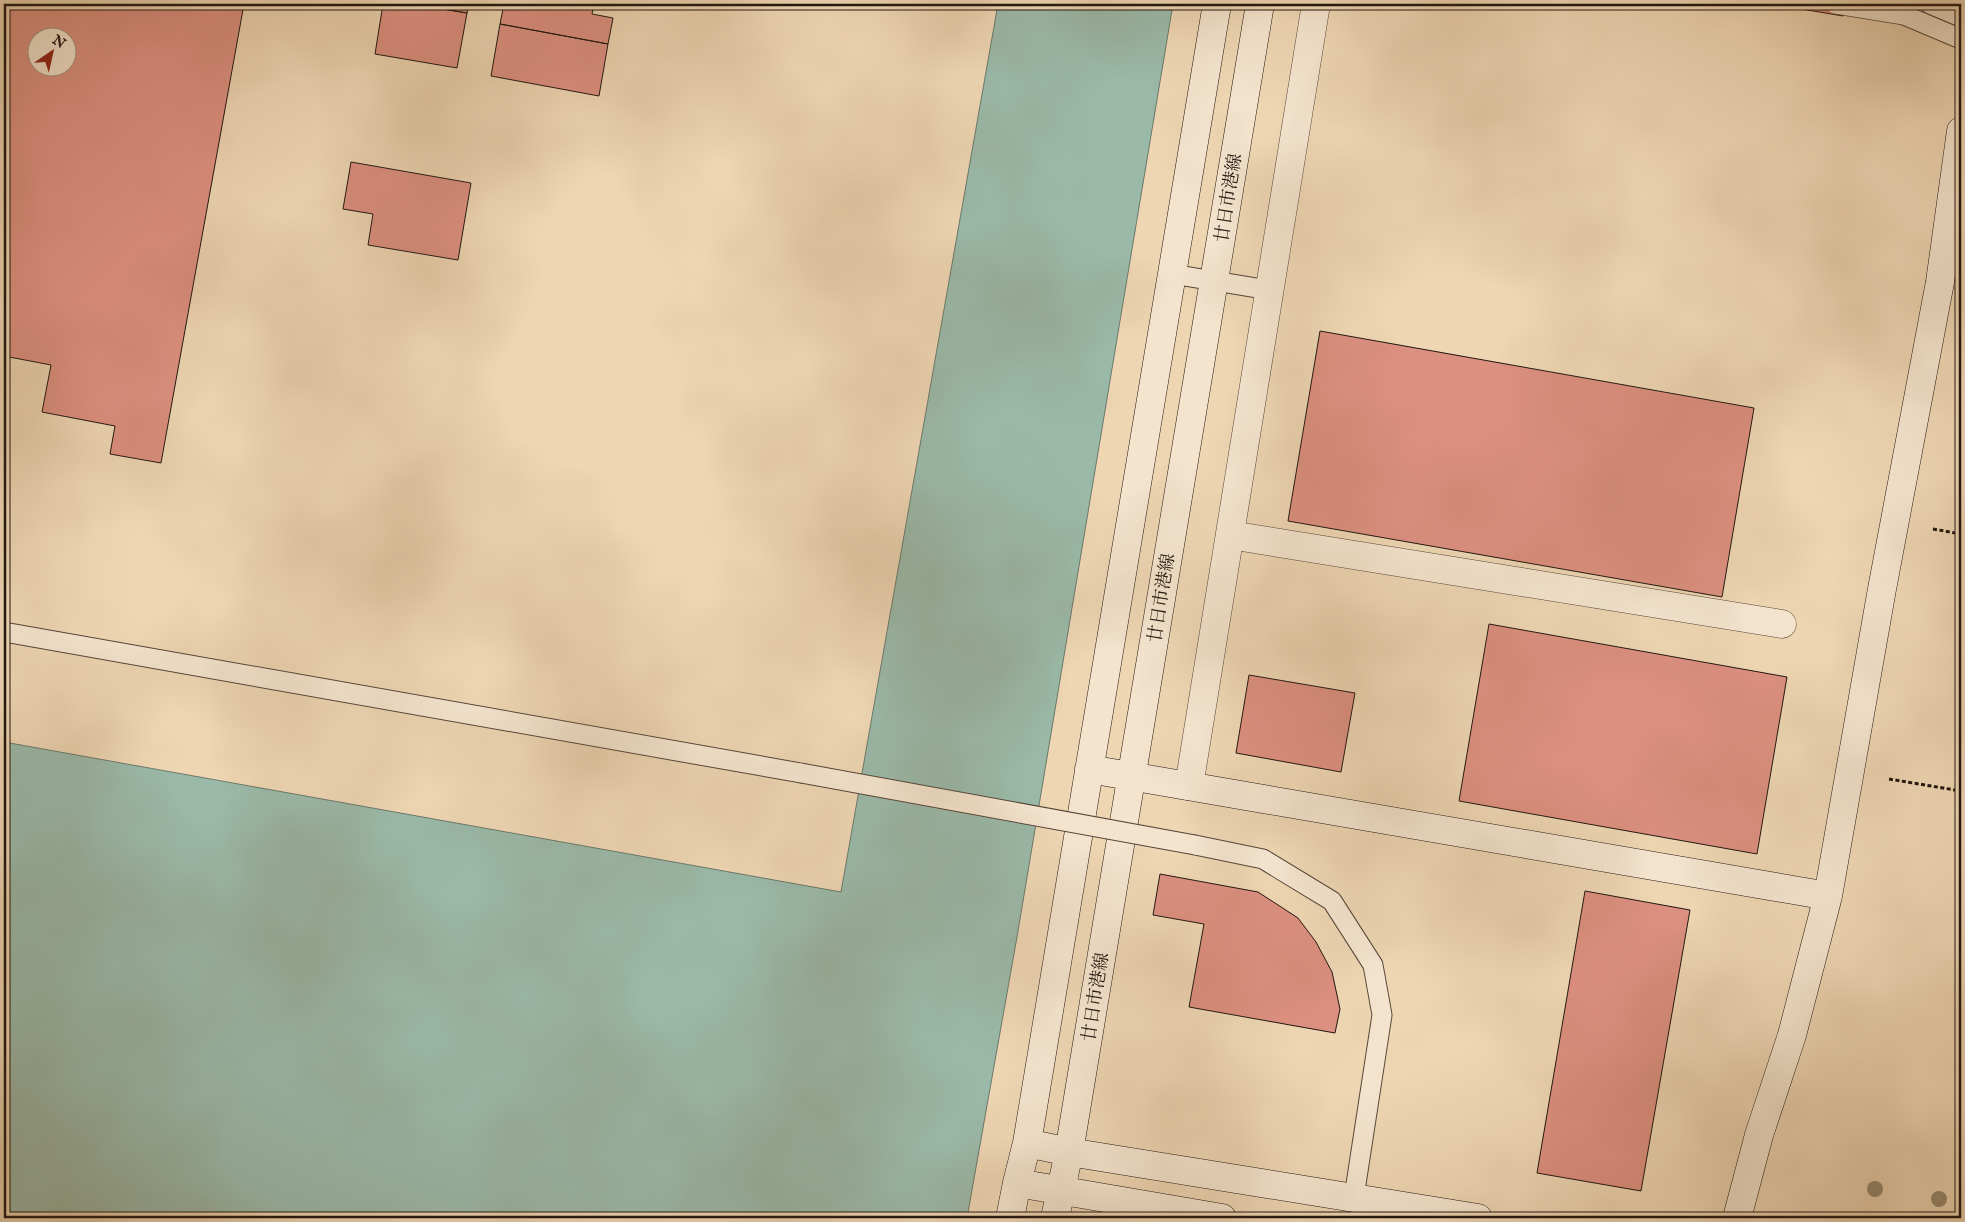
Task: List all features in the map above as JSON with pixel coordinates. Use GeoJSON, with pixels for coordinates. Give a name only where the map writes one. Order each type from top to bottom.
{"type":"FeatureCollection","features":[{"type":"Feature","properties":{"kind":"street"},"geometry":{"type":"LineString","coordinates":[[1010,1218],[1027,1143],[1217,4]]}},
{"type":"Feature","properties":{"kind":"street","name":"廿日市港線"},"geometry":{"type":"LineString","coordinates":[[1055,1218],[1069,1152],[1260,4]]}},
{"type":"Feature","properties":{"kind":"street"},"geometry":{"type":"LineString","coordinates":[[1189,786],[1316,4]]}},
{"type":"Feature","properties":{"kind":"street"},"geometry":{"type":"LineString","coordinates":[[1737,1218],[1760,1135],[1792,1035],[1828,896],[1882,589],[1940,282],[1960,142]]}},
{"type":"Feature","properties":{"kind":"street"},"geometry":{"type":"LineString","coordinates":[[1230,535],[1782,624]]}},
{"type":"Feature","properties":{"kind":"street"},"geometry":{"type":"LineString","coordinates":[[1089,769],[1828,896]]}},
{"type":"Feature","properties":{"kind":"street"},"geometry":{"type":"LineString","coordinates":[[1027,1143],[1069,1152],[1478,1218]]}},
{"type":"Feature","properties":{"kind":"street"},"geometry":{"type":"LineString","coordinates":[[1017,1183],[1222,1218]]}},
{"type":"Feature","properties":{"kind":"lane"},"geometry":{"type":"LineString","coordinates":[[1836,4],[1904,15],[1961,39]]}},
{"type":"Feature","properties":{"kind":"lane"},"geometry":{"type":"LineString","coordinates":[[1930,4],[1961,17]]}},
{"type":"Feature","properties":{"kind":"lane"},"geometry":{"type":"LineString","coordinates":[[1172,274],[1270,290]]}},
{"type":"Feature","properties":{"kind":"lane"},"geometry":{"type":"LineString","coordinates":[[4,632],[801,773],[1263,859],[1332,901],[1373,965],[1382,1015],[1354,1197]]}},
{"type":"Feature","properties":{"kind":"path"},"geometry":{"type":"LineString","coordinates":[[1933,529],[1961,534]]}},
{"type":"Feature","properties":{"kind":"path"},"geometry":{"type":"LineString","coordinates":[[1889,779],[1961,791]]}},
{"type":"Feature","properties":{"kind":"shaded area"},"geometry":{"type":"Polygon","coordinates":[[[998,4],[1173,4],[1017,937],[967,1218],[4,1218],[4,742],[841,892],[998,4]]]}},
{"type":"Feature","properties":{"kind":"building"},"geometry":{"type":"Polygon","coordinates":[[[4,4],[244,4],[161,463],[110,454],[115,426],[42,412],[51,365],[4,356],[4,4]]]}},
{"type":"Feature","properties":{"kind":"building"},"geometry":{"type":"Polygon","coordinates":[[[383,4],[413,4],[467,13],[457,68],[375,54],[383,4]]]}},
{"type":"Feature","properties":{"kind":"building"},"geometry":{"type":"Polygon","coordinates":[[[413,4],[469,4],[467,13],[413,4]]]}},
{"type":"Feature","properties":{"kind":"building"},"geometry":{"type":"Polygon","coordinates":[[[504,4],[594,4],[592,14],[613,18],[608,44],[500,24],[504,4]]]}},
{"type":"Feature","properties":{"kind":"building"},"geometry":{"type":"Polygon","coordinates":[[[1772,4],[1845,4],[1843,16],[1772,4]]]}},
{"type":"Feature","properties":{"kind":"building"},"geometry":{"type":"Polygon","coordinates":[[[500,24],[608,44],[599,96],[491,76],[500,24]]]}},
{"type":"Feature","properties":{"kind":"building"},"geometry":{"type":"Polygon","coordinates":[[[351,162],[471,183],[458,260],[368,245],[373,214],[343,209],[351,162]]]}},
{"type":"Feature","properties":{"kind":"building"},"geometry":{"type":"Polygon","coordinates":[[[1320,331],[1754,408],[1722,597],[1288,521],[1320,331]]]}},
{"type":"Feature","properties":{"kind":"building"},"geometry":{"type":"Polygon","coordinates":[[[1489,624],[1787,677],[1757,854],[1459,801],[1489,624]]]}},
{"type":"Feature","properties":{"kind":"building"},"geometry":{"type":"Polygon","coordinates":[[[1249,675],[1355,693],[1341,772],[1236,753],[1249,675]]]}},
{"type":"Feature","properties":{"kind":"building"},"geometry":{"type":"Polygon","coordinates":[[[1160,874],[1258,892],[1298,918],[1316,942],[1332,972],[1340,1009],[1335,1033],[1189,1007],[1204,924],[1153,915],[1160,874]]]}},
{"type":"Feature","properties":{"kind":"building"},"geometry":{"type":"Polygon","coordinates":[[[1585,891],[1690,910],[1641,1191],[1537,1173],[1585,891]]]}}]}
